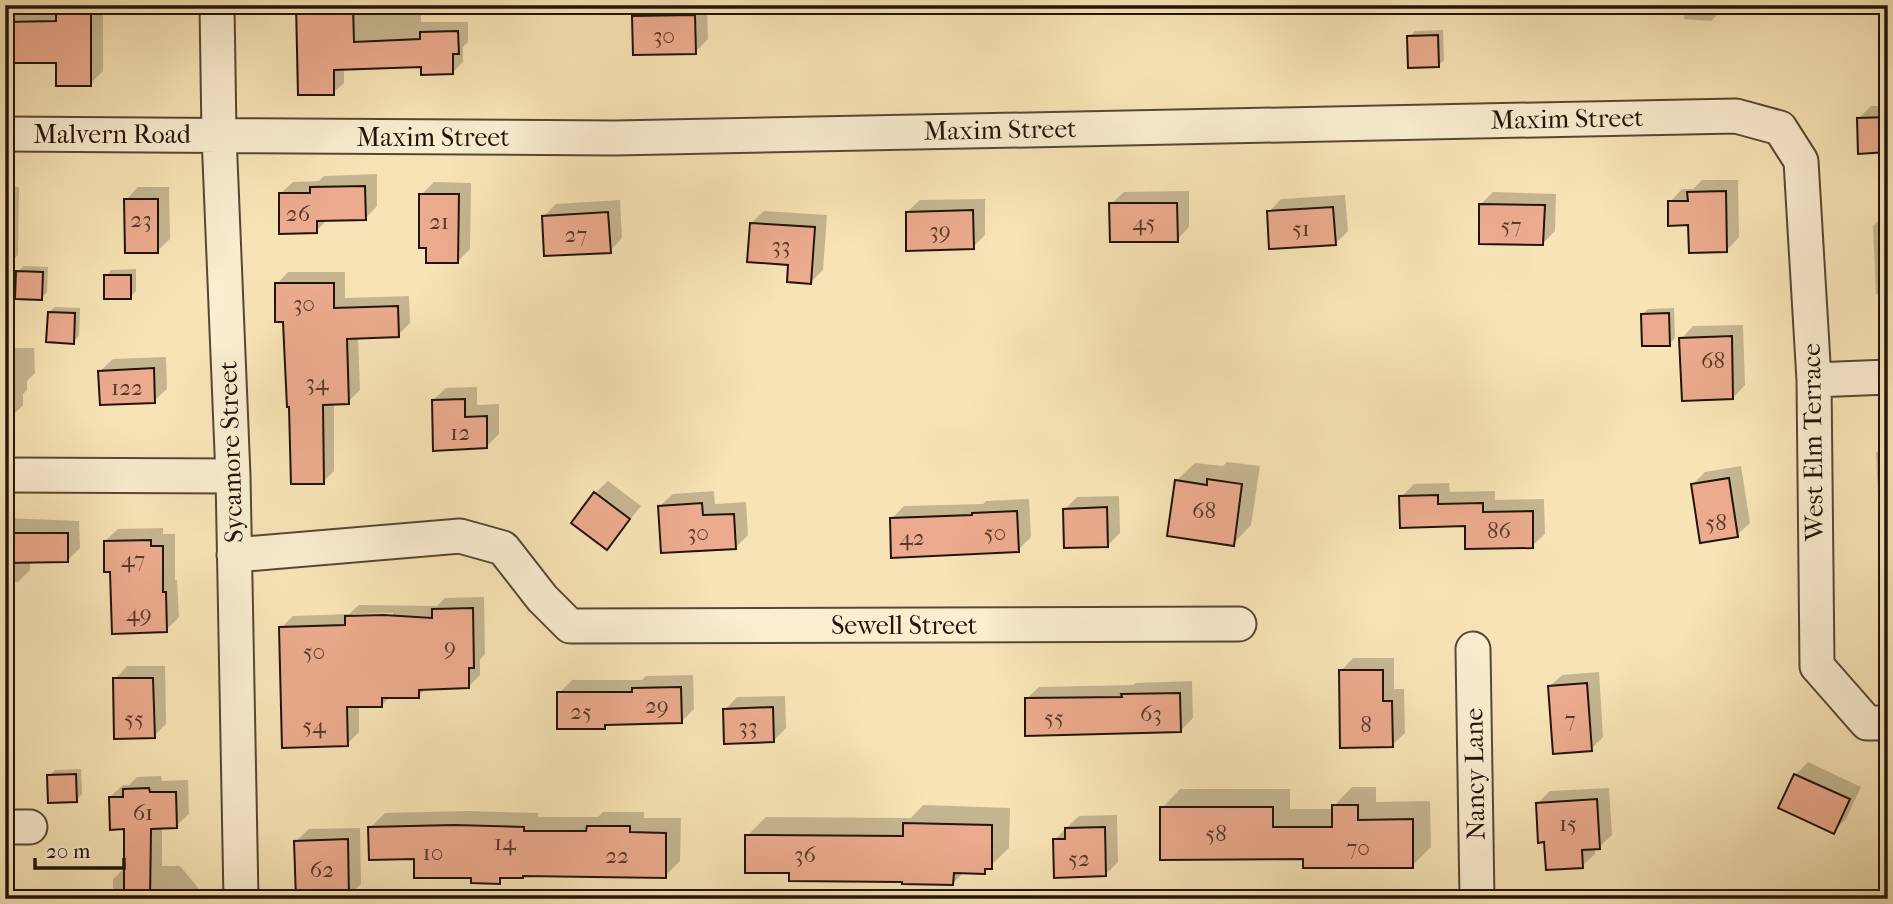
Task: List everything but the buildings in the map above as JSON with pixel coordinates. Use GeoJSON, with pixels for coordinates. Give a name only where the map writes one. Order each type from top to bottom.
{"type":"FeatureCollection","features":[{"type":"Feature","properties":{"kind":"street","name":"Sycamore Street"},"geometry":{"type":"LineString","coordinates":[[217,5],[219,135],[233,476],[241,899]]}},
{"type":"Feature","properties":{"kind":"street","name":"Maxim Street"},"geometry":{"type":"LineString","coordinates":[[219,135],[615,138],[1736,116],[1780,128]]}},
{"type":"Feature","properties":{"kind":"street","name":"West Elm Terrace"},"geometry":{"type":"LineString","coordinates":[[1780,128],[1801,161],[1814,380],[1817,666],[1867,723],[1888,723]]}},
{"type":"Feature","properties":{"kind":"street","name":"Malvern Road"},"geometry":{"type":"LineString","coordinates":[[5,134],[219,135]]}},
{"type":"Feature","properties":{"kind":"street"},"geometry":{"type":"LineString","coordinates":[[1814,380],[1888,377]]}},
{"type":"Feature","properties":{"kind":"street"},"geometry":{"type":"LineString","coordinates":[[5,475],[233,476]]}},
{"type":"Feature","properties":{"kind":"street","name":"Sewell Street"},"geometry":{"type":"LineString","coordinates":[[234,555],[460,536],[503,548],[541,598],[570,626],[1239,624]]}},
{"type":"Feature","properties":{"kind":"street","name":"Nancy Lane"},"geometry":{"type":"LineString","coordinates":[[1473,649],[1477,899]]}}]}
